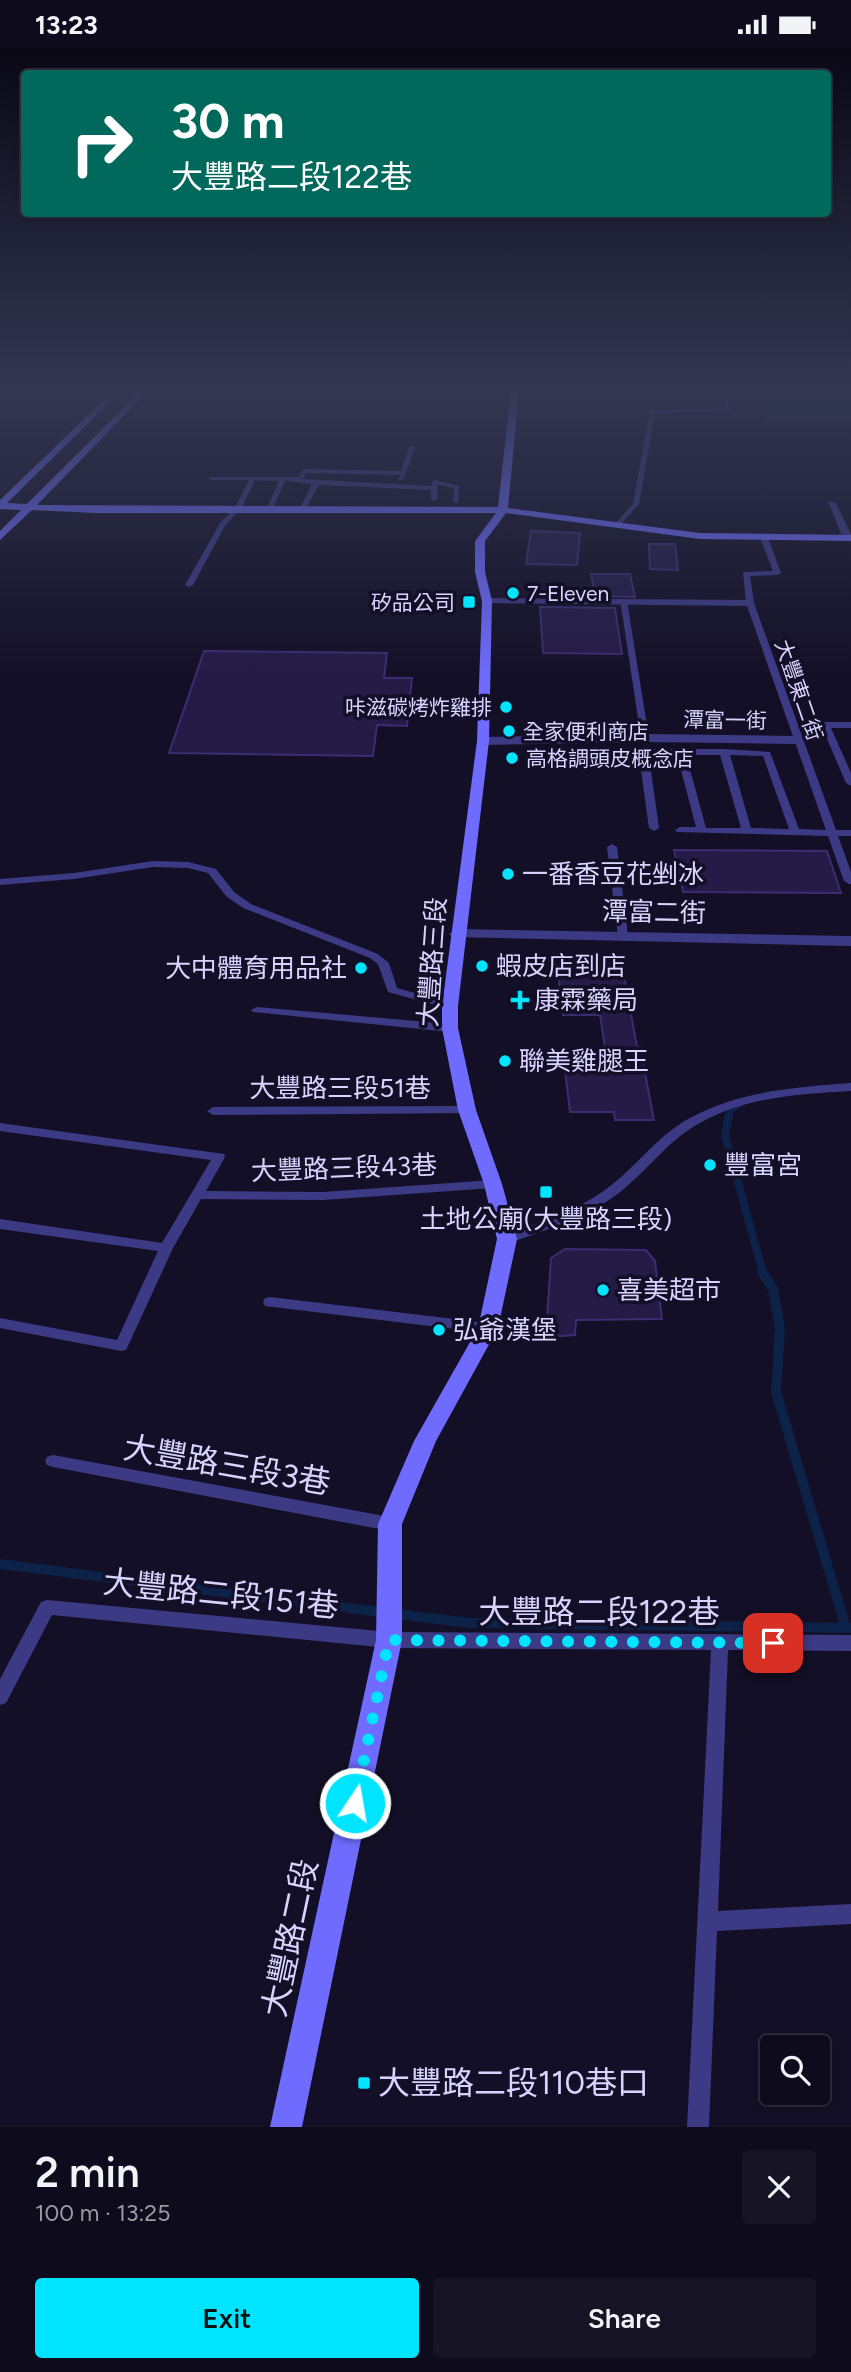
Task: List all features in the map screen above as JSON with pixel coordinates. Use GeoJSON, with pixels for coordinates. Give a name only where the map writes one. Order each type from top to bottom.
{"type":"FeatureCollection","features":[{"type":"Feature","properties":{"kind":"street"},"geometry":{"type":"LineString","coordinates":[[0,506],[19,487]]}},
{"type":"Feature","properties":{"kind":"street"},"geometry":{"type":"LineString","coordinates":[[0,537],[51,487]]}},
{"type":"Feature","properties":{"kind":"street"},"geometry":{"type":"LineString","coordinates":[[503,510],[505,487]]}},
{"type":"Feature","properties":{"kind":"street"},"geometry":{"type":"LineString","coordinates":[[0,506],[503,510],[700,536],[850,539],[831,503]]}},
{"type":"Feature","properties":{"kind":"street","name":"大豐路三段"},"geometry":{"type":"LineString","coordinates":[[389,1640],[390,1524],[425,1441],[488,1328],[507,1239],[467,1110],[450,1028],[457,934],[483,741],[487,601],[480,572],[480,541],[503,510]]}},
{"type":"Feature","properties":{"kind":"street"},"geometry":{"type":"LineString","coordinates":[[487,601],[750,603]]}},
{"type":"Feature","properties":{"kind":"street","name":"潭富一街"},"geometry":{"type":"LineString","coordinates":[[483,741],[645,738],[797,740]]}},
{"type":"Feature","properties":{"kind":"street","name":"潭富二街"},"geometry":{"type":"LineString","coordinates":[[457,934],[851,941]]}},
{"type":"Feature","properties":{"kind":"street","name":"大豐路二段"},"geometry":{"type":"LineString","coordinates":[[286,2127],[389,1640]]}},
{"type":"Feature","properties":{"kind":"lane"},"geometry":{"type":"LineString","coordinates":[[189,586],[223,523],[238,509],[249,487]]}},
{"type":"Feature","properties":{"kind":"lane"},"geometry":{"type":"LineString","coordinates":[[270,508],[279,487]]}},
{"type":"Feature","properties":{"kind":"lane"},"geometry":{"type":"LineString","coordinates":[[303,508],[314,487]]}},
{"type":"Feature","properties":{"kind":"lane"},"geometry":{"type":"LineString","coordinates":[[400,487],[434,488],[433,499]]}},
{"type":"Feature","properties":{"kind":"lane"},"geometry":{"type":"LineString","coordinates":[[456,502],[457,487]]}},
{"type":"Feature","properties":{"kind":"lane"},"geometry":{"type":"LineString","coordinates":[[618,524],[636,503],[639,487]]}},
{"type":"Feature","properties":{"kind":"lane","name":"大豐東二街"},"geometry":{"type":"LineString","coordinates":[[764,538],[777,573],[746,574],[750,603],[849,881]]}},
{"type":"Feature","properties":{"kind":"lane"},"geometry":{"type":"LineString","coordinates":[[624,601],[645,738]]}},
{"type":"Feature","properties":{"kind":"lane"},"geometry":{"type":"LineString","coordinates":[[851,725],[825,725],[851,783]]}},
{"type":"Feature","properties":{"kind":"lane"},"geometry":{"type":"LineString","coordinates":[[654,828],[645,756],[650,752],[767,754],[795,832]]}},
{"type":"Feature","properties":{"kind":"lane"},"geometry":{"type":"LineString","coordinates":[[681,752],[702,830]]}},
{"type":"Feature","properties":{"kind":"lane"},"geometry":{"type":"LineString","coordinates":[[724,753],[747,831]]}},
{"type":"Feature","properties":{"kind":"lane"},"geometry":{"type":"LineString","coordinates":[[680,830],[851,833]]}},
{"type":"Feature","properties":{"kind":"lane"},"geometry":{"type":"LineString","coordinates":[[612,847],[623,936]]}},
{"type":"Feature","properties":{"kind":"lane"},"geometry":{"type":"LineString","coordinates":[[0,881],[74,876],[153,864],[188,865],[212,871],[230,894],[247,906],[374,956],[383,963],[392,990],[450,1006]]}},
{"type":"Feature","properties":{"kind":"lane"},"geometry":{"type":"LineString","coordinates":[[257,1010],[450,1028]]}},
{"type":"Feature","properties":{"kind":"lane"},"geometry":{"type":"LineString","coordinates":[[507,1239],[568,1216],[613,1191],[668,1137],[696,1119],[746,1098],[807,1089],[851,1087]]}},
{"type":"Feature","properties":{"kind":"lane","name":"大豐路三段51巷"},"geometry":{"type":"LineString","coordinates":[[213,1111],[467,1110]]}},
{"type":"Feature","properties":{"kind":"lane"},"geometry":{"type":"LineString","coordinates":[[0,1128],[219,1157],[166,1248],[121,1346],[0,1323]]}},
{"type":"Feature","properties":{"kind":"lane","name":"大豐路三段43巷"},"geometry":{"type":"LineString","coordinates":[[197,1195],[323,1196],[492,1184]]}},
{"type":"Feature","properties":{"kind":"lane"},"geometry":{"type":"LineString","coordinates":[[0,1224],[166,1248]]}},
{"type":"Feature","properties":{"kind":"lane"},"geometry":{"type":"LineString","coordinates":[[270,1302],[488,1328]]}},
{"type":"Feature","properties":{"kind":"lane","name":"大豐路三段3巷"},"geometry":{"type":"LineString","coordinates":[[53,1461],[390,1524]]}},
{"type":"Feature","properties":{"kind":"lane","name":"大豐路二段151巷"},"geometry":{"type":"LineString","coordinates":[[0,1697],[47,1607],[389,1640]]}},
{"type":"Feature","properties":{"kind":"lane","name":"大豐路二段122巷"},"geometry":{"type":"LineString","coordinates":[[389,1640],[851,1643]]}},
{"type":"Feature","properties":{"kind":"lane"},"geometry":{"type":"LineString","coordinates":[[698,2127],[720,1643]]}},
{"type":"Feature","properties":{"kind":"lane"},"geometry":{"type":"LineString","coordinates":[[707,1922],[851,1914]]}},
{"type":"Feature","properties":{"kind":"building"},"geometry":{"type":"Polygon","coordinates":[[[531,531],[580,533],[577,565],[526,564],[531,531]]]}},
{"type":"Feature","properties":{"kind":"building"},"geometry":{"type":"Polygon","coordinates":[[[649,544],[675,544],[678,570],[650,569],[649,544]]]}},
{"type":"Feature","properties":{"kind":"building"},"geometry":{"type":"Polygon","coordinates":[[[591,574],[630,574],[635,597],[595,596],[591,574]]]}},
{"type":"Feature","properties":{"kind":"building"},"geometry":{"type":"Polygon","coordinates":[[[540,607],[615,608],[622,654],[543,653],[540,607]]]}},
{"type":"Feature","properties":{"kind":"building"},"geometry":{"type":"Polygon","coordinates":[[[204,651],[387,653],[384,678],[412,678],[407,726],[377,725],[373,756],[169,753],[204,651]]]}},
{"type":"Feature","properties":{"kind":"building"},"geometry":{"type":"Polygon","coordinates":[[[674,850],[827,851],[841,893],[683,892],[674,850]]]}},
{"type":"Feature","properties":{"kind":"building"},"geometry":{"type":"Polygon","coordinates":[[[622,964],[654,1120],[615,1120],[614,1112],[570,1112],[563,1054],[606,1054],[600,1015],[563,1015],[557,965],[622,964]]]}},
{"type":"Feature","properties":{"kind":"building","name":"喜美超市"},"geometry":{"type":"Polygon","coordinates":[[[565,1249],[646,1250],[655,1261],[662,1319],[576,1320],[575,1335],[548,1337],[551,1258],[565,1249]]]}},
{"type":"Feature","properties":{"kind":"waterway"},"geometry":{"type":"LineString","coordinates":[[741,1102],[730,1110],[725,1135],[763,1272]]}},
{"type":"Feature","properties":{"kind":"waterway"},"geometry":{"type":"LineString","coordinates":[[763,1272],[773,1289],[780,1328],[776,1392],[846,1628]]}},
{"type":"Feature","properties":{"kind":"waterway"},"geometry":{"type":"LineString","coordinates":[[0,1564],[469,1623],[846,1628]]}},
{"type":"Feature","properties":{"kind":"waterway"},"geometry":{"type":"LineString","coordinates":[[846,1628],[851,1628]]}},
{"type":"Feature","properties":{"kind":"place","name":"7-Eleven"},"geometry":{"type":"Point","coordinates":[513,593]}},
{"type":"Feature","properties":{"kind":"place","name":"矽品公司"},"geometry":{"type":"Point","coordinates":[469,602]}},
{"type":"Feature","properties":{"kind":"place","name":"咔滋碳烤炸雞排"},"geometry":{"type":"Point","coordinates":[506,707]}},
{"type":"Feature","properties":{"kind":"place","name":"全家便利商店"},"geometry":{"type":"Point","coordinates":[509,731]}},
{"type":"Feature","properties":{"kind":"place","name":"高格調頭皮概念店"},"geometry":{"type":"Point","coordinates":[512,758]}},
{"type":"Feature","properties":{"kind":"place","name":"一番香豆花剉冰"},"geometry":{"type":"Point","coordinates":[508,874]}},
{"type":"Feature","properties":{"kind":"place","name":"蝦皮店到店"},"geometry":{"type":"Point","coordinates":[482,966]}},
{"type":"Feature","properties":{"kind":"place","name":"大中體育用品社"},"geometry":{"type":"Point","coordinates":[361,968]}},
{"type":"Feature","properties":{"kind":"place","name":"康霖藥局"},"geometry":{"type":"Point","coordinates":[520,1000]}},
{"type":"Feature","properties":{"kind":"place","name":"聯美雞腿王"},"geometry":{"type":"Point","coordinates":[505,1061]}},
{"type":"Feature","properties":{"kind":"place","name":"豐富宮"},"geometry":{"type":"Point","coordinates":[710,1165]}},
{"type":"Feature","properties":{"kind":"place","name":"土地公廟(大豐路三段)"},"geometry":{"type":"Point","coordinates":[546,1192]}},
{"type":"Feature","properties":{"kind":"place","name":"喜美超市"},"geometry":{"type":"Point","coordinates":[603,1290]}},
{"type":"Feature","properties":{"kind":"place","name":"弘爺漢堡"},"geometry":{"type":"Point","coordinates":[439,1330]}},
{"type":"Feature","properties":{"kind":"place","name":"大豐路二段110巷口"},"geometry":{"type":"Point","coordinates":[364,2083]}},
{"type":"Feature","properties":{"kind":"route"},"geometry":{"type":"LineString","coordinates":[[355,1803],[389,1640],[773,1643]]}}]}
